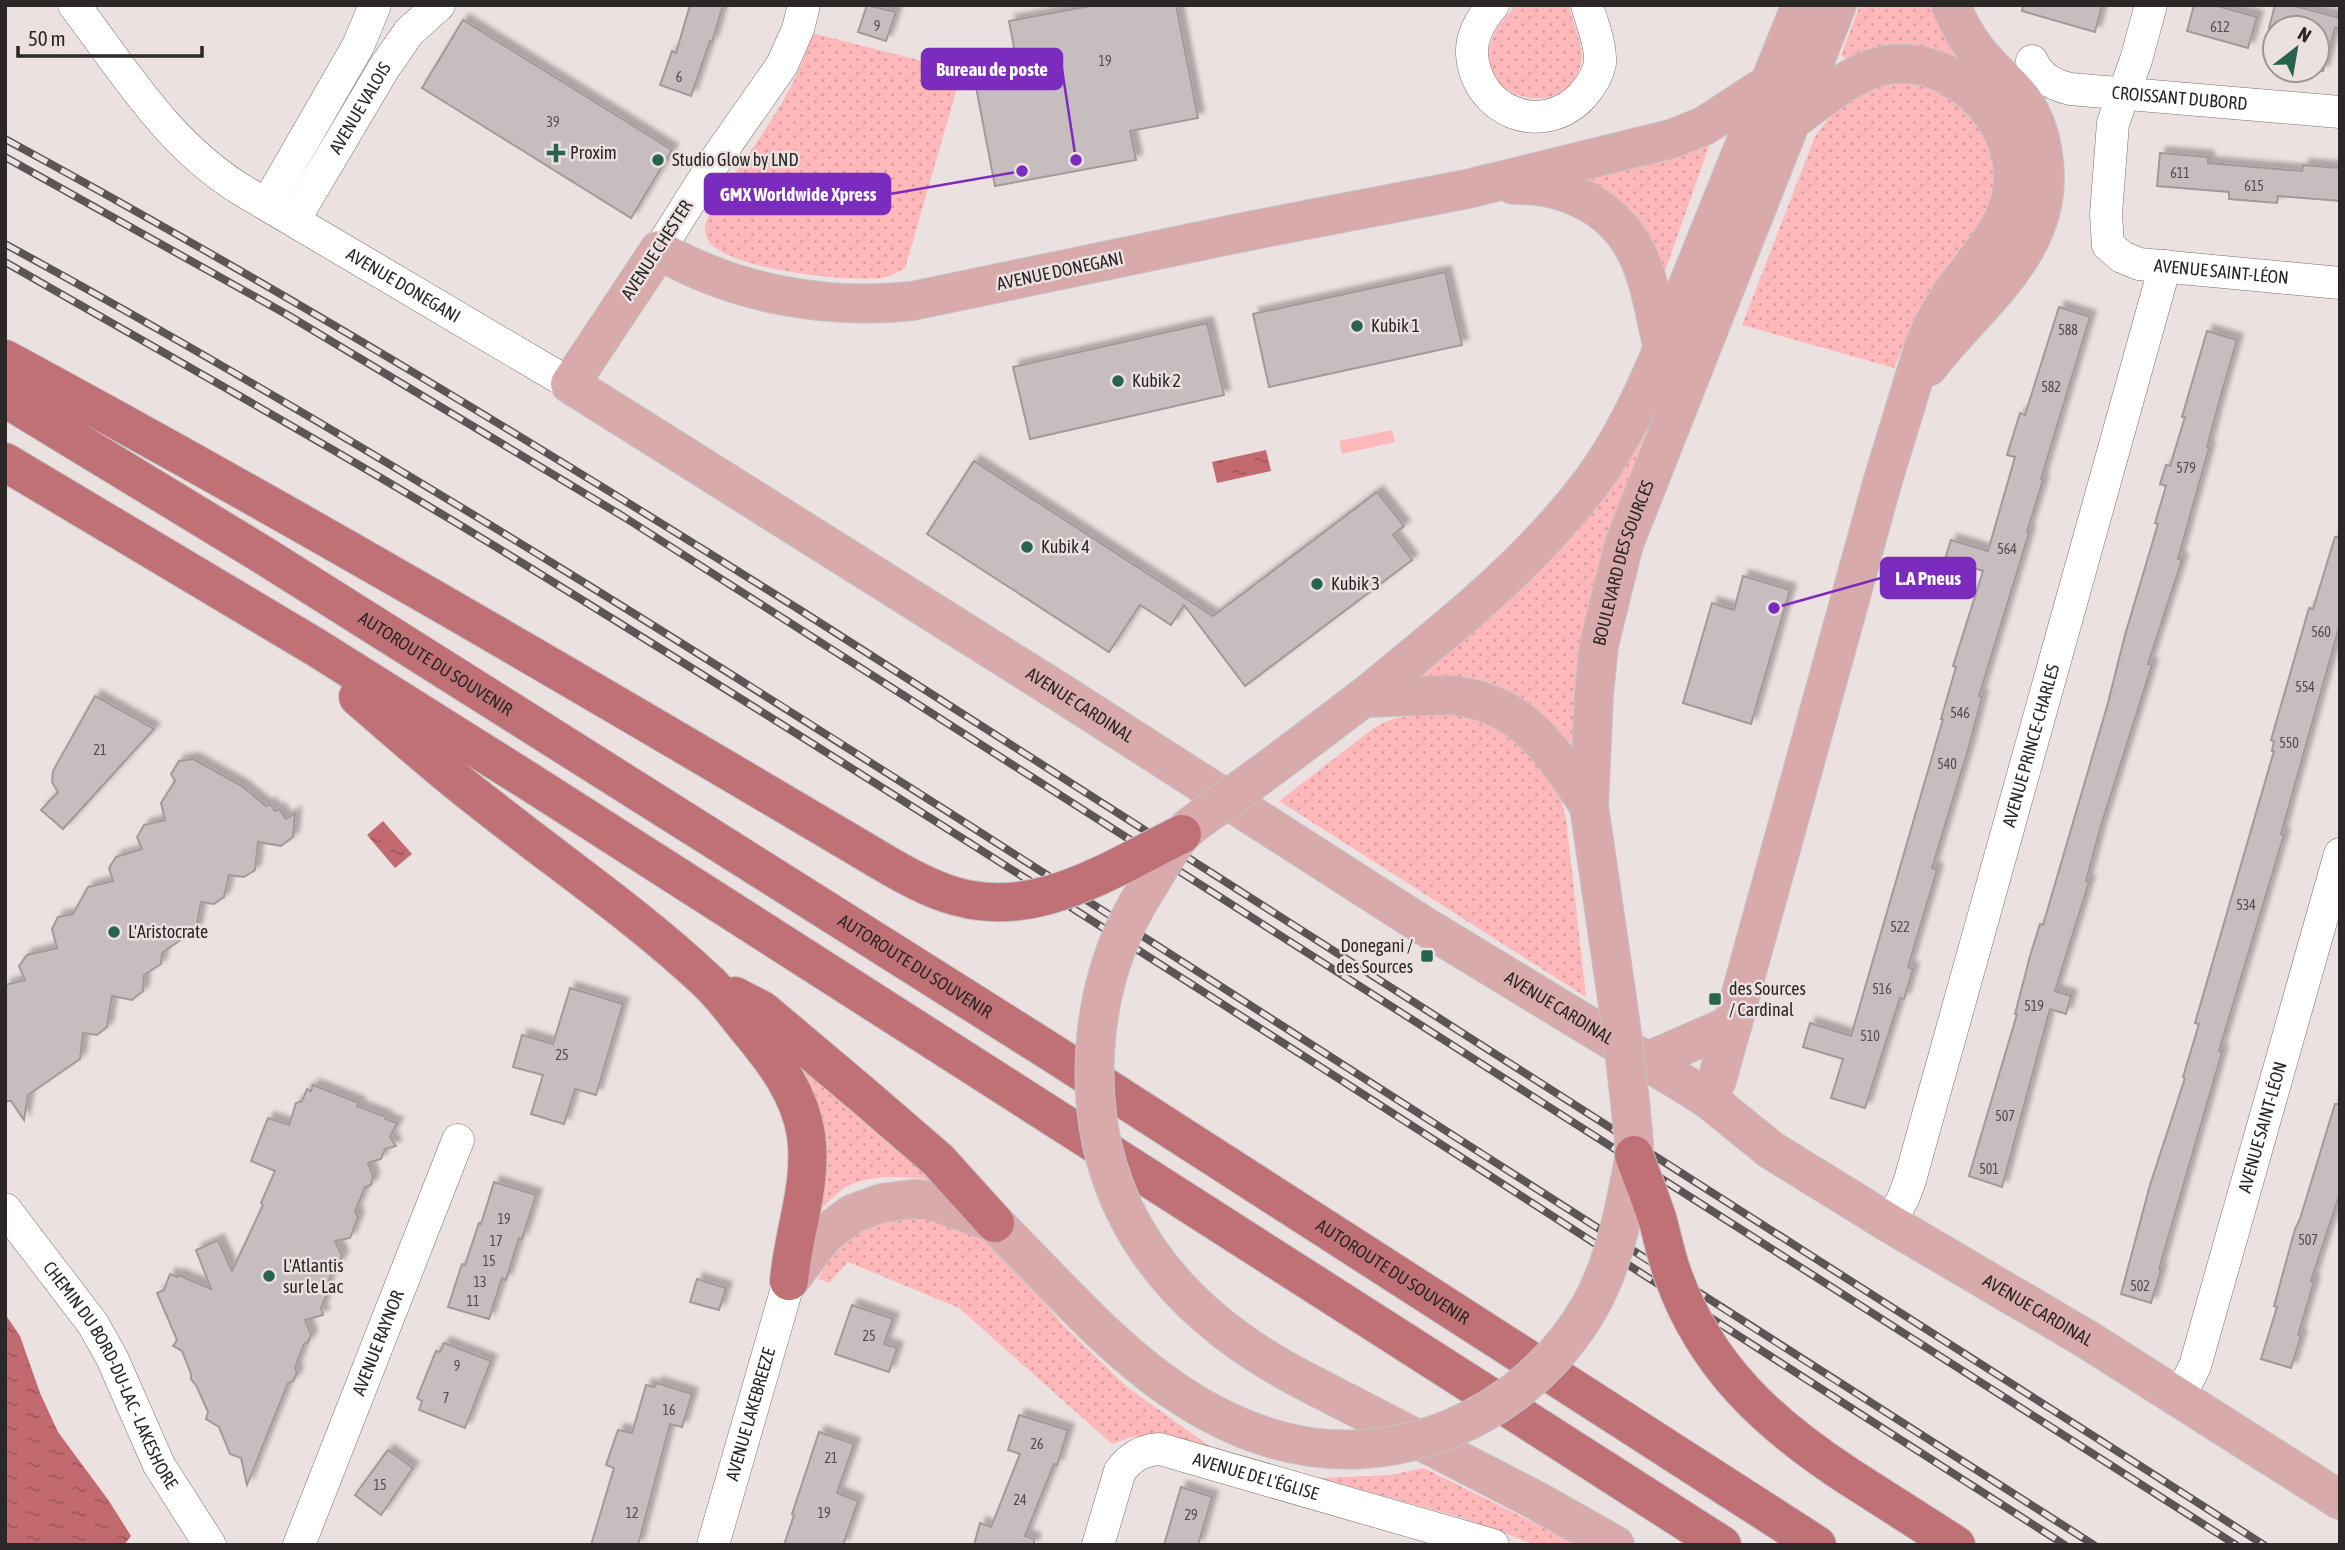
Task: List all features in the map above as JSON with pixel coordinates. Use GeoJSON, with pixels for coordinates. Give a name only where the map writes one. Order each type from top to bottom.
{"type":"FeatureCollection","features":[{"type":"Feature","properties":{"kind":"highway"},"geometry":{"type":"LineString","coordinates":[[5,359],[408,584],[931,888],[965,900],[1026,901],[1062,893],[1181,834]]}},
{"type":"Feature","properties":{"kind":"highway","name":"AUTOROUTE DU SOUVENIR"},"geometry":{"type":"LineString","coordinates":[[5,398],[263,555],[1054,1054],[1817,1545]]}},
{"type":"Feature","properties":{"kind":"highway"},"geometry":{"type":"LineString","coordinates":[[5,462],[254,611],[783,942],[1722,1545]]}},
{"type":"Feature","properties":{"kind":"highway"},"geometry":{"type":"LineString","coordinates":[[254,611],[488,806],[593,886],[709,982],[777,1066],[788,1084],[806,1135],[807,1178],[791,1252],[789,1281]]}},
{"type":"Feature","properties":{"kind":"highway"},"geometry":{"type":"LineString","coordinates":[[709,982],[762,1010],[839,1074],[938,1160],[995,1223]]}},
{"type":"Feature","properties":{"kind":"highway"},"geometry":{"type":"LineString","coordinates":[[1634,1155],[1681,1295],[1698,1329],[1741,1390],[1773,1422],[1848,1476],[1956,1545]]}},
{"type":"Feature","properties":{"kind":"main road"},"geometry":{"type":"LineString","coordinates":[[1615,1545],[1537,1501],[1303,1380],[1242,1345],[1194,1304],[1149,1251],[1128,1218],[1106,1163],[1095,1102],[1094,1069],[1098,1016],[1106,979],[1129,920],[1181,834],[1363,698],[1413,678],[1536,548],[1594,478],[1622,433],[1663,348],[1801,5]]}},
{"type":"Feature","properties":{"kind":"main road","name":"BOULEVARD DES SOURCES"},"geometry":{"type":"LineString","coordinates":[[995,1223],[1109,1337],[1160,1380],[1203,1409],[1244,1428],[1282,1441],[1315,1447],[1370,1448],[1416,1441],[1462,1425],[1518,1391],[1547,1365],[1567,1340],[1591,1305],[1612,1255],[1634,1155],[1626,1065],[1589,806],[1596,670],[1605,617],[1618,566],[1641,498],[1837,5]]}},
{"type":"Feature","properties":{"kind":"main road"},"geometry":{"type":"LineString","coordinates":[[1908,398],[1938,354],[2013,268],[2035,232],[2044,206],[2046,186],[2043,149],[2025,104],[1976,50],[1964,33],[1951,5]]}},
{"type":"Feature","properties":{"kind":"main road"},"geometry":{"type":"LineString","coordinates":[[1708,1099],[1717,1080],[1884,480],[1924,346],[1954,290],[1991,242],[2009,206],[2013,177],[2011,159],[2000,128],[1980,100],[1955,78],[1924,65],[1887,65],[1858,75],[1791,121]]}},
{"type":"Feature","properties":{"kind":"main road"},"geometry":{"type":"LineString","coordinates":[[1466,189],[1686,134],[1718,118],[1770,83]]}},
{"type":"Feature","properties":{"kind":"main road"},"geometry":{"type":"LineString","coordinates":[[1466,189],[1502,185],[1546,186],[1567,191],[1604,212],[1629,239],[1637,254],[1663,348]]}},
{"type":"Feature","properties":{"kind":"main road","name":"AVENUE DONEGANI"},"geometry":{"type":"LineString","coordinates":[[659,250],[693,269],[749,288],[813,301],[896,303],[937,297],[1249,231],[1466,189]]}},
{"type":"Feature","properties":{"kind":"main road","name":"AVENUE CHESTER"},"geometry":{"type":"LineString","coordinates":[[570,384],[659,250]]}},
{"type":"Feature","properties":{"kind":"main road","name":"AVENUE DONEGANI"},"geometry":{"type":"LineString","coordinates":[[570,384],[778,514]]}},
{"type":"Feature","properties":{"kind":"main road","name":"AVENUE CARDINAL"},"geometry":{"type":"LineString","coordinates":[[778,514],[1421,924],[1708,1099],[1759,1142],[1889,1223],[2088,1340],[2340,1500]]}},
{"type":"Feature","properties":{"kind":"main road"},"geometry":{"type":"LineString","coordinates":[[1413,678],[1510,713],[1548,746],[1589,806]]}},
{"type":"Feature","properties":{"kind":"main road"},"geometry":{"type":"LineString","coordinates":[[1648,1061],[1733,1024]]}},
{"type":"Feature","properties":{"kind":"main road"},"geometry":{"type":"LineString","coordinates":[[789,1281],[820,1240],[837,1223],[852,1214],[882,1203],[930,1200],[995,1223]]}},
{"type":"Feature","properties":{"kind":"street","name":"AVENUE DONEGANI"},"geometry":{"type":"LineString","coordinates":[[74,5],[120,70],[172,135],[221,177],[570,384]]}},
{"type":"Feature","properties":{"kind":"street","name":"AVENUE VALOIS"},"geometry":{"type":"LineString","coordinates":[[267,204],[358,46],[375,5]]}},
{"type":"Feature","properties":{"kind":"street","name":"AVENUE VALOIS"},"geometry":{"type":"LineString","coordinates":[[294,220],[384,68],[409,32],[439,5]]}},
{"type":"Feature","properties":{"kind":"street","name":"AVENUE CHESTER"},"geometry":{"type":"LineString","coordinates":[[659,250],[719,155],[782,65],[798,29],[804,5]]}},
{"type":"Feature","properties":{"kind":"street"},"geometry":{"type":"LineString","coordinates":[[1493,5],[1478,26],[1474,39],[1474,67],[1484,87],[1498,104],[1523,116],[1537,117],[1566,110],[1585,93],[1594,80],[1600,66],[1600,55],[1587,5]]}},
{"type":"Feature","properties":{"kind":"street"},"geometry":{"type":"LineString","coordinates":[[2123,93],[2136,60],[2151,5]]}},
{"type":"Feature","properties":{"kind":"street","name":"CROISSANT DUBORD"},"geometry":{"type":"LineString","coordinates":[[2032,61],[2042,76],[2060,86],[2340,112]]}},
{"type":"Feature","properties":{"kind":"street","name":"AVENUE SAINT-LÉON"},"geometry":{"type":"LineString","coordinates":[[2123,93],[2113,123],[2106,214],[2108,245],[2114,251],[2130,261],[2165,266],[2340,283]]}},
{"type":"Feature","properties":{"kind":"street","name":"AVENUE PRINCE-CHARLES"},"geometry":{"type":"LineString","coordinates":[[1889,1223],[1903,1199],[1909,1180],[2165,266]]}},
{"type":"Feature","properties":{"kind":"street","name":"AVENUE SAINT-LÉON"},"geometry":{"type":"LineString","coordinates":[[2179,1398],[2195,1366],[2340,854]]}},
{"type":"Feature","properties":{"kind":"street","name":"AVENUE RAYNOR"},"geometry":{"type":"LineString","coordinates":[[299,1545],[458,1140]]}},
{"type":"Feature","properties":{"kind":"street","name":"CHEMIN DU BORD-DU-LAC - LAKESHORE"},"geometry":{"type":"LineString","coordinates":[[5,1209],[93,1324],[112,1358],[159,1465],[210,1545]]}},
{"type":"Feature","properties":{"kind":"street","name":"AVENUE LAKEBREEZE"},"geometry":{"type":"LineString","coordinates":[[713,1545],[789,1281]]}},
{"type":"Feature","properties":{"kind":"street","name":"AVENUE DE L'ÉGLISE"},"geometry":{"type":"LineString","coordinates":[[1098,1545],[1120,1471],[1135,1455],[1150,1450],[1173,1452],[1477,1542]]}},
{"type":"Feature","properties":{"kind":"shaded area"},"geometry":{"type":"Polygon","coordinates":[[[1516,5],[1569,5],[1582,56],[1572,82],[1558,94],[1540,98],[1522,96],[1506,88],[1494,75],[1489,58],[1493,36],[1516,5]]]}},
{"type":"Feature","properties":{"kind":"shaded area"},"geometry":{"type":"Polygon","coordinates":[[[1860,5],[1939,5],[1978,72],[1882,48],[1846,59],[1841,55],[1860,5]]]}},
{"type":"Feature","properties":{"kind":"shaded area"},"geometry":{"type":"Polygon","coordinates":[[[812,33],[962,71],[905,268],[888,276],[869,279],[820,276],[763,266],[719,250],[706,235],[706,222],[714,205],[783,100],[805,56],[812,33]]]}},
{"type":"Feature","properties":{"kind":"shaded area"},"geometry":{"type":"Polygon","coordinates":[[[1905,82],[1924,85],[1960,103],[1986,135],[1997,170],[1992,210],[1913,323],[1894,368],[1742,325],[1814,139],[1832,115],[1852,98],[1876,87],[1905,82]]]}},
{"type":"Feature","properties":{"kind":"shaded area"},"geometry":{"type":"Polygon","coordinates":[[[1705,144],[1709,146],[1664,274],[1572,176],[1705,144]]]}},
{"type":"Feature","properties":{"kind":"shaded area"},"geometry":{"type":"Polygon","coordinates":[[[1682,346],[1573,747],[1541,715],[1506,691],[1466,678],[1420,677],[1418,671],[1682,346]]]}},
{"type":"Feature","properties":{"kind":"shaded area"},"geometry":{"type":"Polygon","coordinates":[[[1392,430],[1395,442],[1342,454],[1339,441],[1392,430]]]}},
{"type":"Feature","properties":{"kind":"shaded area"},"geometry":{"type":"Polygon","coordinates":[[[1453,712],[1487,720],[1515,735],[1559,791],[1566,818],[1586,997],[1279,801],[1375,727],[1395,718],[1453,712]]]}},
{"type":"Feature","properties":{"kind":"shaded area"},"geometry":{"type":"Polygon","coordinates":[[[806,1058],[947,1181],[891,1177],[864,1180],[839,1192],[811,1220],[795,1069],[806,1058]]]}},
{"type":"Feature","properties":{"kind":"shaded area"},"geometry":{"type":"Polygon","coordinates":[[[925,1214],[987,1237],[1016,1266],[1062,1324],[1127,1387],[1215,1450],[1167,1434],[1131,1437],[1112,1444],[959,1308],[848,1262],[829,1283],[818,1279],[844,1236],[868,1223],[925,1214]]]}},
{"type":"Feature","properties":{"kind":"shaded area"},"geometry":{"type":"Polygon","coordinates":[[[1424,1468],[1579,1545],[1536,1545],[1463,1518],[1319,1478],[1390,1475],[1424,1468]]]}},
{"type":"Feature","properties":{"kind":"water"},"geometry":{"type":"Polygon","coordinates":[[[1266,450],[1271,471],[1217,483],[1212,462],[1266,450]]]}},
{"type":"Feature","properties":{"kind":"water"},"geometry":{"type":"Polygon","coordinates":[[[383,821],[412,854],[395,868],[367,835],[383,821]]]}},
{"type":"Feature","properties":{"kind":"water"},"geometry":{"type":"Polygon","coordinates":[[[5,1314],[20,1336],[40,1393],[58,1432],[109,1501],[131,1536],[124,1545],[5,1545],[5,1314]]]}},
{"type":"Feature","properties":{"kind":"building"},"geometry":{"type":"Polygon","coordinates":[[[690,5],[723,5],[691,96],[660,85],[672,51],[676,53],[690,5]]]}},
{"type":"Feature","properties":{"kind":"building"},"geometry":{"type":"Polygon","coordinates":[[[867,5],[896,12],[886,41],[858,32],[867,5]]]}},
{"type":"Feature","properties":{"kind":"building"},"geometry":{"type":"Polygon","coordinates":[[[1095,5],[1176,5],[1198,118],[1130,131],[1136,160],[995,186],[976,87],[1020,79],[1009,21],[1095,5]]]}},
{"type":"Feature","properties":{"kind":"building"},"geometry":{"type":"Polygon","coordinates":[[[2023,5],[2102,5],[2095,32],[2022,11],[2023,5]]]}},
{"type":"Feature","properties":{"kind":"building"},"geometry":{"type":"Polygon","coordinates":[[[2194,5],[2214,5],[2257,17],[2248,48],[2187,31],[2194,5]]]}},
{"type":"Feature","properties":{"kind":"building"},"geometry":{"type":"Polygon","coordinates":[[[2275,5],[2291,5],[2325,14],[2273,14],[2275,5]]]}},
{"type":"Feature","properties":{"kind":"building"},"geometry":{"type":"Polygon","coordinates":[[[2331,16],[2340,18],[2340,28],[2335,28],[2331,42],[2331,16]]]}},
{"type":"Feature","properties":{"kind":"building"},"geometry":{"type":"Polygon","coordinates":[[[463,20],[672,150],[631,218],[422,88],[463,20]]]}},
{"type":"Feature","properties":{"kind":"building"},"geometry":{"type":"Polygon","coordinates":[[[2160,153],[2208,157],[2208,163],[2302,171],[2303,165],[2340,168],[2340,201],[2278,196],[2277,203],[2229,199],[2229,192],[2157,186],[2160,153]]]}},
{"type":"Feature","properties":{"kind":"building","name":"Kubik 1"},"geometry":{"type":"Polygon","coordinates":[[[1445,272],[1462,345],[1269,387],[1253,314],[1445,272]]]}},
{"type":"Feature","properties":{"kind":"building"},"geometry":{"type":"Polygon","coordinates":[[[2059,307],[2090,317],[2041,479],[2043,480],[2027,532],[2029,533],[1979,696],[1982,697],[1968,750],[1932,868],[1937,870],[1908,967],[1913,969],[1904,999],[1900,998],[1865,1108],[1831,1098],[1843,1059],[1803,1047],[1810,1023],[1851,1036],[1943,719],[1956,667],[1953,666],[1983,571],[1945,559],[1951,540],[1988,551],[2015,457],[2007,455],[2020,413],[2025,415],[2059,307]]]}},
{"type":"Feature","properties":{"kind":"building","name":"Kubik 2"},"geometry":{"type":"Polygon","coordinates":[[[1207,323],[1224,395],[1030,439],[1013,367],[1207,323]]]}},
{"type":"Feature","properties":{"kind":"building"},"geometry":{"type":"Polygon","coordinates":[[[2207,331],[2237,340],[2178,559],[2182,560],[2148,664],[2152,665],[2100,829],[2086,881],[2089,882],[2055,991],[2071,996],[2066,1014],[2050,1009],[2002,1187],[1969,1176],[2017,1014],[2030,956],[2040,924],[2043,925],[2108,703],[2158,524],[2155,523],[2166,486],[2160,484],[2166,465],[2170,466],[2207,331]]]}},
{"type":"Feature","properties":{"kind":"building"},"geometry":{"type":"Polygon","coordinates":[[[974,461],[1213,616],[1377,492],[1404,526],[1393,535],[1412,560],[1245,686],[1184,605],[1171,625],[1140,605],[1109,652],[927,534],[974,461]]]}},
{"type":"Feature","properties":{"kind":"building"},"geometry":{"type":"Polygon","coordinates":[[[2335,537],[2340,537],[2340,624],[2281,834],[2284,835],[2219,1051],[2222,1052],[2151,1303],[2121,1294],[2150,1185],[2185,1078],[2183,1077],[2199,1024],[2195,1023],[2274,751],[2274,741],[2271,740],[2309,608],[2313,609],[2335,537]]]}},
{"type":"Feature","properties":{"kind":"building"},"geometry":{"type":"Polygon","coordinates":[[[1743,576],[1790,590],[1751,724],[1683,703],[1712,603],[1734,610],[1743,576]]]}},
{"type":"Feature","properties":{"kind":"building"},"geometry":{"type":"Polygon","coordinates":[[[95,696],[154,729],[63,829],[41,810],[58,792],[52,782],[53,771],[95,696]]]}},
{"type":"Feature","properties":{"kind":"building","name":"L'Aristocrate"},"geometry":{"type":"Polygon","coordinates":[[[193,759],[242,786],[266,806],[270,804],[275,811],[279,809],[286,819],[295,813],[293,837],[281,846],[258,842],[255,870],[244,877],[229,875],[224,897],[214,904],[201,902],[196,929],[162,953],[161,964],[144,975],[143,991],[132,1000],[112,996],[107,1027],[97,1035],[83,1033],[80,1059],[28,1095],[24,1120],[11,1101],[5,1101],[5,985],[25,980],[19,966],[27,955],[57,948],[52,929],[58,917],[73,914],[88,887],[113,881],[109,868],[116,857],[142,849],[137,837],[144,825],[165,820],[161,803],[175,781],[171,774],[179,761],[193,759]]]}},
{"type":"Feature","properties":{"kind":"building"},"geometry":{"type":"Polygon","coordinates":[[[570,988],[623,1004],[596,1095],[575,1089],[564,1124],[531,1114],[543,1075],[513,1067],[522,1035],[553,1044],[570,988]]]}},
{"type":"Feature","properties":{"kind":"building","name":"L'Atlantis sur le Lac"},"geometry":{"type":"Polygon","coordinates":[[[313,1085],[359,1103],[357,1106],[397,1123],[390,1137],[396,1146],[385,1149],[381,1159],[368,1163],[373,1177],[371,1185],[365,1187],[355,1211],[358,1217],[350,1238],[335,1241],[342,1256],[325,1290],[327,1294],[321,1308],[323,1315],[305,1320],[311,1335],[304,1344],[295,1368],[297,1373],[293,1381],[288,1383],[247,1485],[241,1458],[230,1454],[219,1427],[206,1419],[208,1412],[191,1379],[182,1351],[173,1346],[177,1340],[157,1293],[164,1290],[170,1274],[211,1289],[196,1250],[218,1240],[232,1271],[263,1205],[261,1203],[275,1171],[251,1161],[268,1118],[289,1125],[296,1103],[302,1101],[307,1089],[311,1091],[313,1085]]]}},
{"type":"Feature","properties":{"kind":"building"},"geometry":{"type":"Polygon","coordinates":[[[2335,1104],[2340,1104],[2340,1193],[2311,1281],[2314,1282],[2291,1368],[2261,1359],[2277,1307],[2274,1306],[2295,1229],[2335,1104]]]}},
{"type":"Feature","properties":{"kind":"building"},"geometry":{"type":"Polygon","coordinates":[[[494,1182],[536,1195],[522,1239],[519,1238],[506,1280],[502,1278],[489,1319],[448,1307],[462,1264],[465,1265],[479,1223],[481,1224],[494,1182]]]}},
{"type":"Feature","properties":{"kind":"building"},"geometry":{"type":"Polygon","coordinates":[[[697,1279],[726,1288],[719,1310],[690,1302],[697,1279]]]}},
{"type":"Feature","properties":{"kind":"building"},"geometry":{"type":"Polygon","coordinates":[[[852,1305],[893,1319],[884,1344],[897,1348],[889,1372],[835,1354],[852,1305]]]}},
{"type":"Feature","properties":{"kind":"building"},"geometry":{"type":"Polygon","coordinates":[[[444,1343],[491,1361],[465,1428],[419,1410],[422,1401],[417,1398],[436,1351],[440,1352],[444,1343]]]}},
{"type":"Feature","properties":{"kind":"building"},"geometry":{"type":"Polygon","coordinates":[[[657,1383],[692,1394],[682,1427],[670,1424],[638,1545],[591,1545],[614,1468],[606,1465],[618,1430],[632,1433],[646,1385],[654,1387],[657,1383]]]}},
{"type":"Feature","properties":{"kind":"building"},"geometry":{"type":"Polygon","coordinates":[[[1019,1415],[1068,1430],[1057,1465],[1054,1464],[1025,1536],[1034,1539],[1034,1545],[974,1545],[980,1523],[991,1527],[1020,1454],[1008,1450],[1019,1415]]]}},
{"type":"Feature","properties":{"kind":"building"},"geometry":{"type":"Polygon","coordinates":[[[819,1432],[854,1444],[837,1493],[858,1501],[843,1545],[784,1545],[794,1515],[792,1514],[819,1432]]]}},
{"type":"Feature","properties":{"kind":"building"},"geometry":{"type":"Polygon","coordinates":[[[388,1450],[413,1468],[381,1515],[355,1495],[388,1450]]]}},
{"type":"Feature","properties":{"kind":"building"},"geometry":{"type":"Polygon","coordinates":[[[1181,1487],[1212,1497],[1198,1545],[1164,1545],[1181,1487]]]}},
{"type":"Feature","properties":{"kind":"railway"},"geometry":{"type":"LineString","coordinates":[[5,139],[307,309],[702,549],[2264,1545]]}},
{"type":"Feature","properties":{"kind":"railway"},"geometry":{"type":"LineString","coordinates":[[5,157],[286,314],[624,517],[2236,1545]]}},
{"type":"Feature","properties":{"kind":"railway"},"geometry":{"type":"LineString","coordinates":[[5,244],[282,401],[690,649],[2094,1545]]}},
{"type":"Feature","properties":{"kind":"railway"},"geometry":{"type":"LineString","coordinates":[[5,262],[401,490],[725,689],[2065,1545]]}},
{"type":"Feature","properties":{"kind":"place","name":"Proxim"},"geometry":{"type":"Point","coordinates":[556,153]}},
{"type":"Feature","properties":{"kind":"place","name":"Studio Glow by LND"},"geometry":{"type":"Point","coordinates":[658,160]}},
{"type":"Feature","properties":{"kind":"place","name":"Bureau de poste"},"geometry":{"type":"Point","coordinates":[1076,160]}},
{"type":"Feature","properties":{"kind":"place","name":"GMX Worldwide Xpress"},"geometry":{"type":"Point","coordinates":[1022,171]}},
{"type":"Feature","properties":{"kind":"place","name":"Kubik 1"},"geometry":{"type":"Point","coordinates":[1357,326]}},
{"type":"Feature","properties":{"kind":"place","name":"Kubik 2"},"geometry":{"type":"Point","coordinates":[1118,381]}},
{"type":"Feature","properties":{"kind":"place","name":"Kubik 4"},"geometry":{"type":"Point","coordinates":[1027,547]}},
{"type":"Feature","properties":{"kind":"place","name":"Kubik 3"},"geometry":{"type":"Point","coordinates":[1317,584]}},
{"type":"Feature","properties":{"kind":"place","name":"L.A Pneus"},"geometry":{"type":"Point","coordinates":[1774,608]}},
{"type":"Feature","properties":{"kind":"place","name":"L'Aristocrate"},"geometry":{"type":"Point","coordinates":[114,932]}},
{"type":"Feature","properties":{"kind":"place","name":"Donegani / des Sources"},"geometry":{"type":"Point","coordinates":[1427,956]}},
{"type":"Feature","properties":{"kind":"place","name":"des Sources / Cardinal"},"geometry":{"type":"Point","coordinates":[1715,999]}},
{"type":"Feature","properties":{"kind":"place","name":"L'Atlantis sur le Lac"},"geometry":{"type":"Point","coordinates":[269,1276]}}]}
